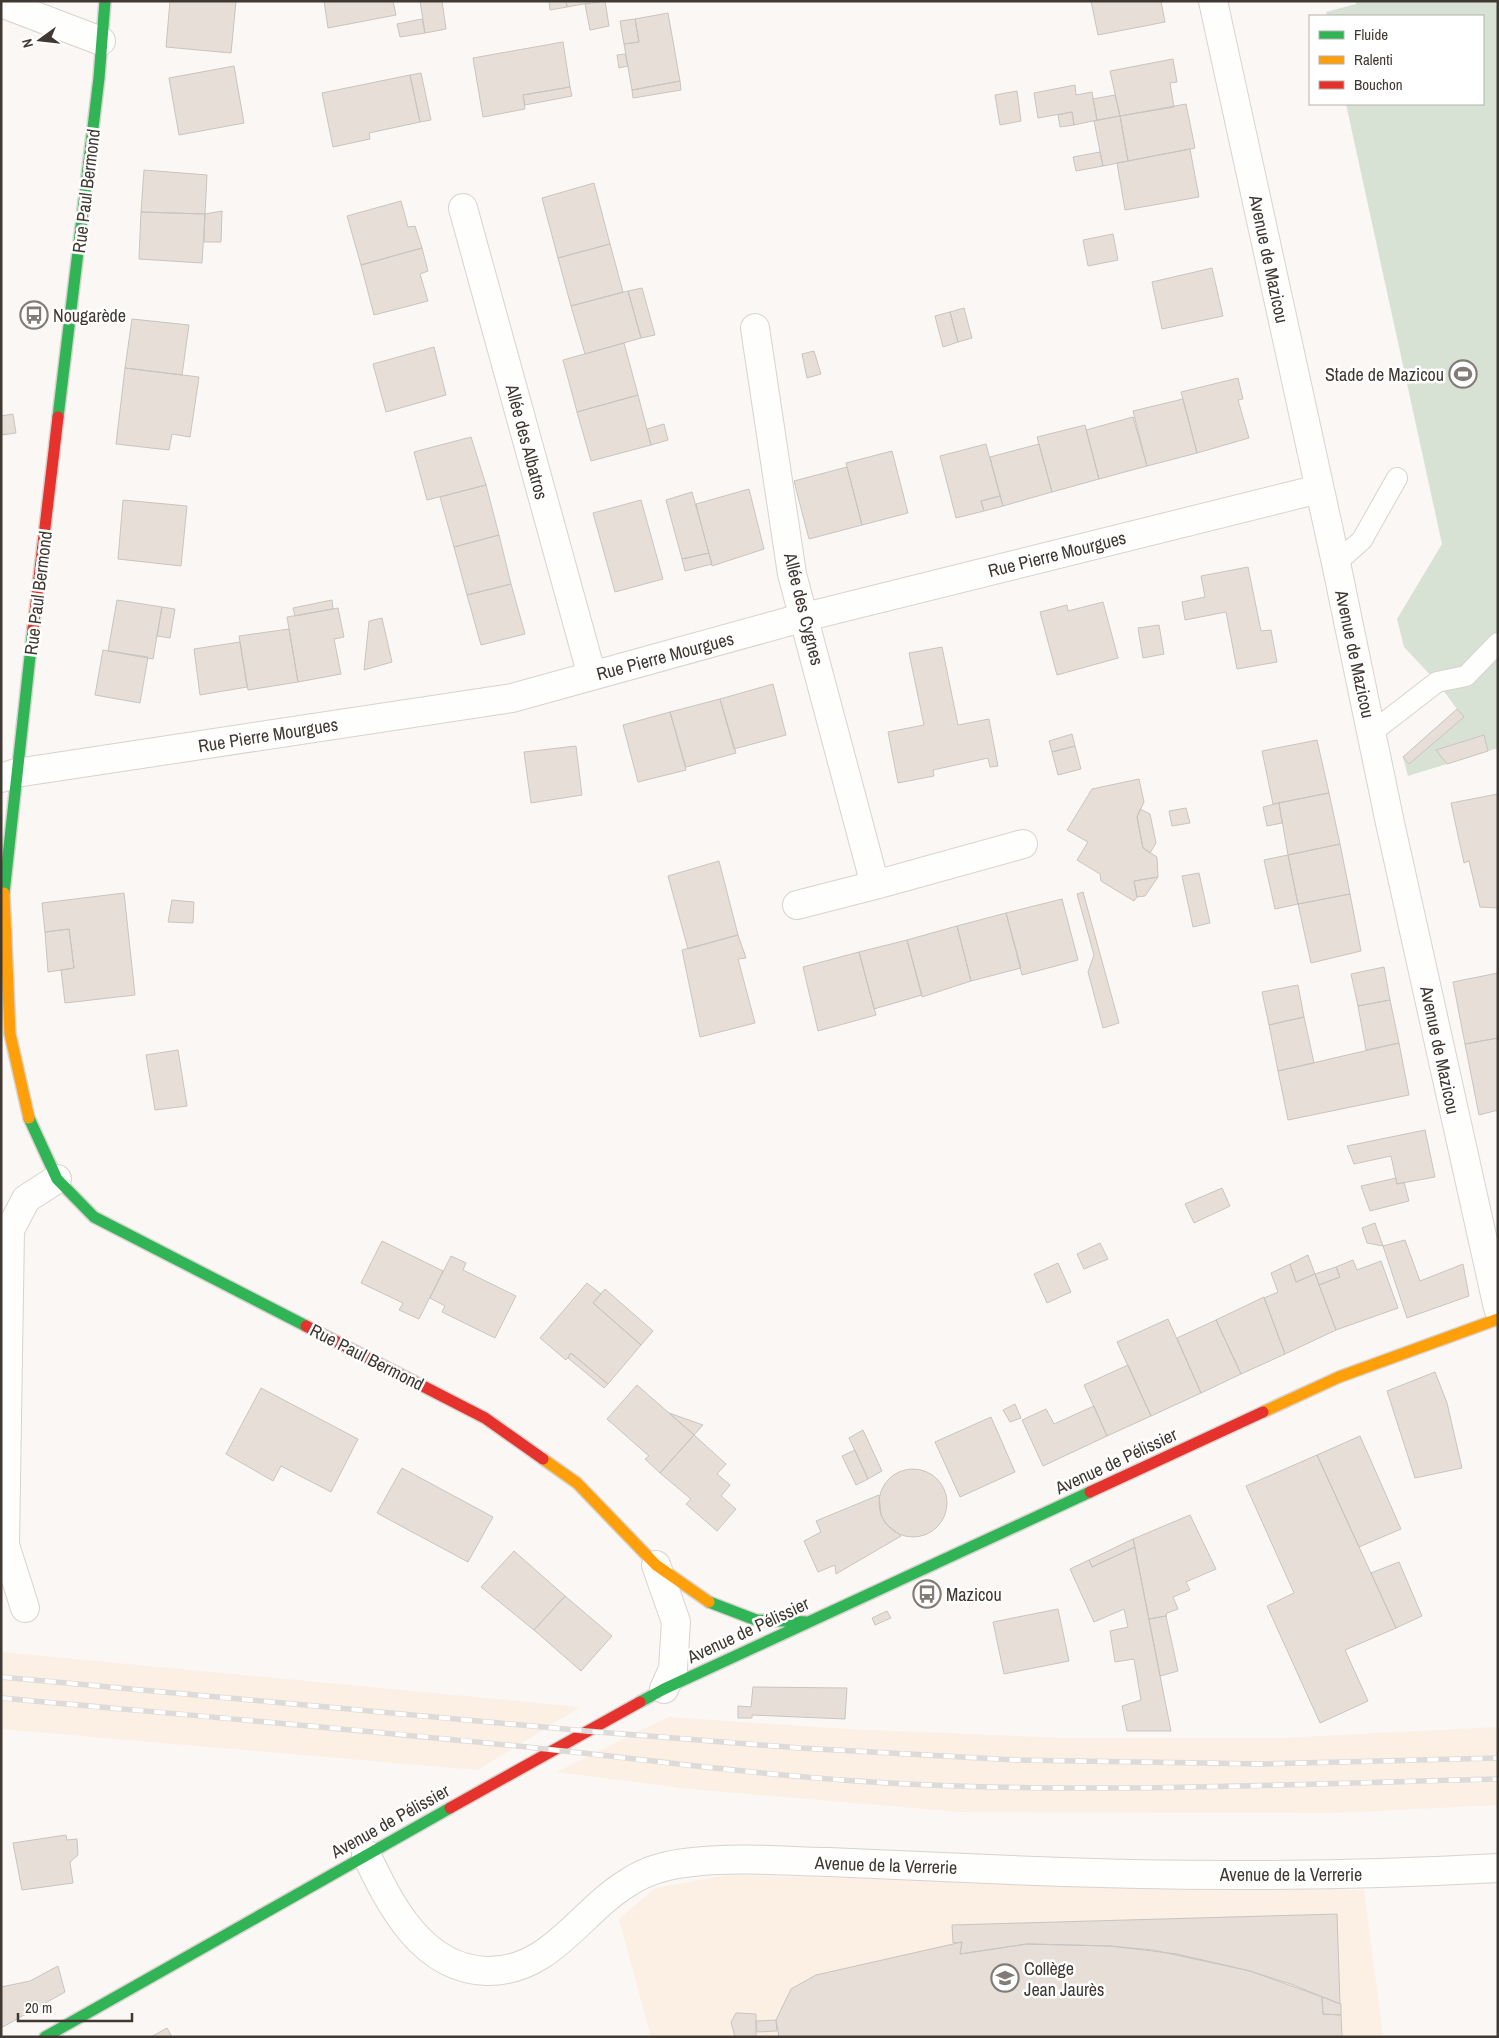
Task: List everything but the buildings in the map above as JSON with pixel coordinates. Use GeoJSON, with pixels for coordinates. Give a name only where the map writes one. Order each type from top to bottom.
{"type":"FeatureCollection","features":[{"type":"Feature","properties":{"kind":"street","name":"Rue Paul Bermond"},"geometry":{"type":"LineString","coordinates":[[105,1],[68,338],[8,775],[3,905],[10,1034],[30,1121],[57,1179],[94,1217],[485,1418],[578,1483],[656,1565],[711,1604],[756,1620],[808,1622]]}},
{"type":"Feature","properties":{"kind":"street","name":"Avenue de Mazicou"},"geometry":{"type":"LineString","coordinates":[[1213,1],[1498,1308]]}},
{"type":"Feature","properties":{"kind":"street"},"geometry":{"type":"LineString","coordinates":[[1,3],[101,41]]}},
{"type":"Feature","properties":{"kind":"street","name":"Allée des Albatros"},"geometry":{"type":"LineString","coordinates":[[463,208],[592,676]]}},
{"type":"Feature","properties":{"kind":"street","name":"Allée des Cygnes"},"geometry":{"type":"LineString","coordinates":[[755,328],[792,574],[875,885]]}},
{"type":"Feature","properties":{"kind":"street","name":"Rue Pierre Mourgues"},"geometry":{"type":"LineString","coordinates":[[8,775],[512,698],[804,617],[1319,489]]}},
{"type":"Feature","properties":{"kind":"street"},"geometry":{"type":"LineString","coordinates":[[797,905],[1023,844]]}},
{"type":"Feature","properties":{"kind":"street"},"geometry":{"type":"LineString","coordinates":[[25,1608],[5,1545],[10,1230],[26,1200],[57,1179]]}},
{"type":"Feature","properties":{"kind":"street","name":"Avenue de Pélissier"},"geometry":{"type":"LineString","coordinates":[[45,2037],[366,1854],[664,1689],[1339,1377],[1498,1319]]}},
{"type":"Feature","properties":{"kind":"street","name":"Rue Paul Bermond"},"geometry":{"type":"LineString","coordinates":[[656,1565],[676,1622],[672,1669],[664,1689]]}},
{"type":"Feature","properties":{"kind":"street","name":"Avenue de la Verrerie"},"geometry":{"type":"LineString","coordinates":[[366,1854],[379,1882],[409,1929],[427,1950],[465,1967],[486,1971],[519,1966],[538,1958],[552,1949],[630,1880],[670,1866],[692,1862],[773,1860],[1135,1875],[1360,1874],[1498,1868]]}},
{"type":"Feature","properties":{"kind":"lane"},"geometry":{"type":"LineString","coordinates":[[1336,563],[1362,540],[1397,478]]}},
{"type":"Feature","properties":{"kind":"lane"},"geometry":{"type":"LineString","coordinates":[[1372,733],[1436,682],[1466,676],[1498,643]]}},
{"type":"Feature","properties":{"kind":"shaded area"},"geometry":{"type":"Polygon","coordinates":[[[1356,1],[1498,1],[1498,748],[1408,776],[1403,757],[1457,709],[1437,682],[1404,647],[1397,619],[1442,544],[1346,105],[1484,105],[1484,15],[1327,15],[1326,12],[1356,4],[1356,1]]]}},
{"type":"Feature","properties":{"kind":"shaded area"},"geometry":{"type":"Polygon","coordinates":[[[1,1652],[580,1707],[478,1770],[1,1729],[1,1652]]]}},
{"type":"Feature","properties":{"kind":"shaded area"},"geometry":{"type":"Polygon","coordinates":[[[668,1717],[846,1729],[1068,1738],[1281,1738],[1498,1727],[1498,1805],[1333,1813],[961,1812],[689,1789],[557,1772],[668,1717]]]}},
{"type":"Feature","properties":{"kind":"shaded area","name":"Collège Jean Jaurès"},"geometry":{"type":"Polygon","coordinates":[[[728,1875],[1364,1890],[1383,2037],[651,2037],[619,1919],[655,1888],[728,1875]]]}},
{"type":"Feature","properties":{"kind":"railway"},"geometry":{"type":"LineString","coordinates":[[1,1677],[586,1731],[800,1748],[1016,1760],[1263,1764],[1498,1758]]}},
{"type":"Feature","properties":{"kind":"railway"},"geometry":{"type":"LineString","coordinates":[[1,1698],[396,1734],[743,1771],[872,1782],[950,1786],[1106,1788],[1263,1786],[1498,1779]]}},
{"type":"Feature","properties":{"kind":"traffic: fast"},"geometry":{"type":"LineString","coordinates":[[58,417],[99,78],[105,1]]}},
{"type":"Feature","properties":{"kind":"traffic: fast"},"geometry":{"type":"LineString","coordinates":[[4,893],[33,629]]}},
{"type":"Feature","properties":{"kind":"traffic: fast"},"geometry":{"type":"LineString","coordinates":[[29,1118],[57,1179],[94,1217],[306,1326]]}},
{"type":"Feature","properties":{"kind":"traffic: fast"},"geometry":{"type":"LineString","coordinates":[[640,1702],[664,1689],[1090,1492]]}},
{"type":"Feature","properties":{"kind":"traffic: fast"},"geometry":{"type":"LineString","coordinates":[[709,1602],[756,1620],[808,1622]]}},
{"type":"Feature","properties":{"kind":"traffic: fast"},"geometry":{"type":"LineString","coordinates":[[45,2037],[450,1808]]}},
{"type":"Feature","properties":{"kind":"traffic: slow"},"geometry":{"type":"LineString","coordinates":[[4,893],[10,1034],[29,1118]]}},
{"type":"Feature","properties":{"kind":"traffic: slow"},"geometry":{"type":"LineString","coordinates":[[1263,1412],[1339,1377],[1498,1319]]}},
{"type":"Feature","properties":{"kind":"traffic: slow"},"geometry":{"type":"LineString","coordinates":[[543,1459],[577,1483],[656,1565],[709,1602]]}},
{"type":"Feature","properties":{"kind":"traffic: jam"},"geometry":{"type":"LineString","coordinates":[[33,629],[58,417]]}},
{"type":"Feature","properties":{"kind":"traffic: jam"},"geometry":{"type":"LineString","coordinates":[[306,1326],[485,1418],[543,1459]]}},
{"type":"Feature","properties":{"kind":"traffic: jam"},"geometry":{"type":"LineString","coordinates":[[1090,1492],[1263,1412]]}},
{"type":"Feature","properties":{"kind":"traffic: jam"},"geometry":{"type":"LineString","coordinates":[[450,1808],[640,1702]]}},
{"type":"Feature","properties":{"kind":"place","name":"Nougarède"},"geometry":{"type":"Point","coordinates":[34,315]}},
{"type":"Feature","properties":{"kind":"place","name":"Stade de Mazicou"},"geometry":{"type":"Point","coordinates":[1463,374]}},
{"type":"Feature","properties":{"kind":"place","name":"Mazicou"},"geometry":{"type":"Point","coordinates":[927,1594]}},
{"type":"Feature","properties":{"kind":"place","name":"Collège Jean Jaurès"},"geometry":{"type":"Point","coordinates":[1005,1978]}}]}
